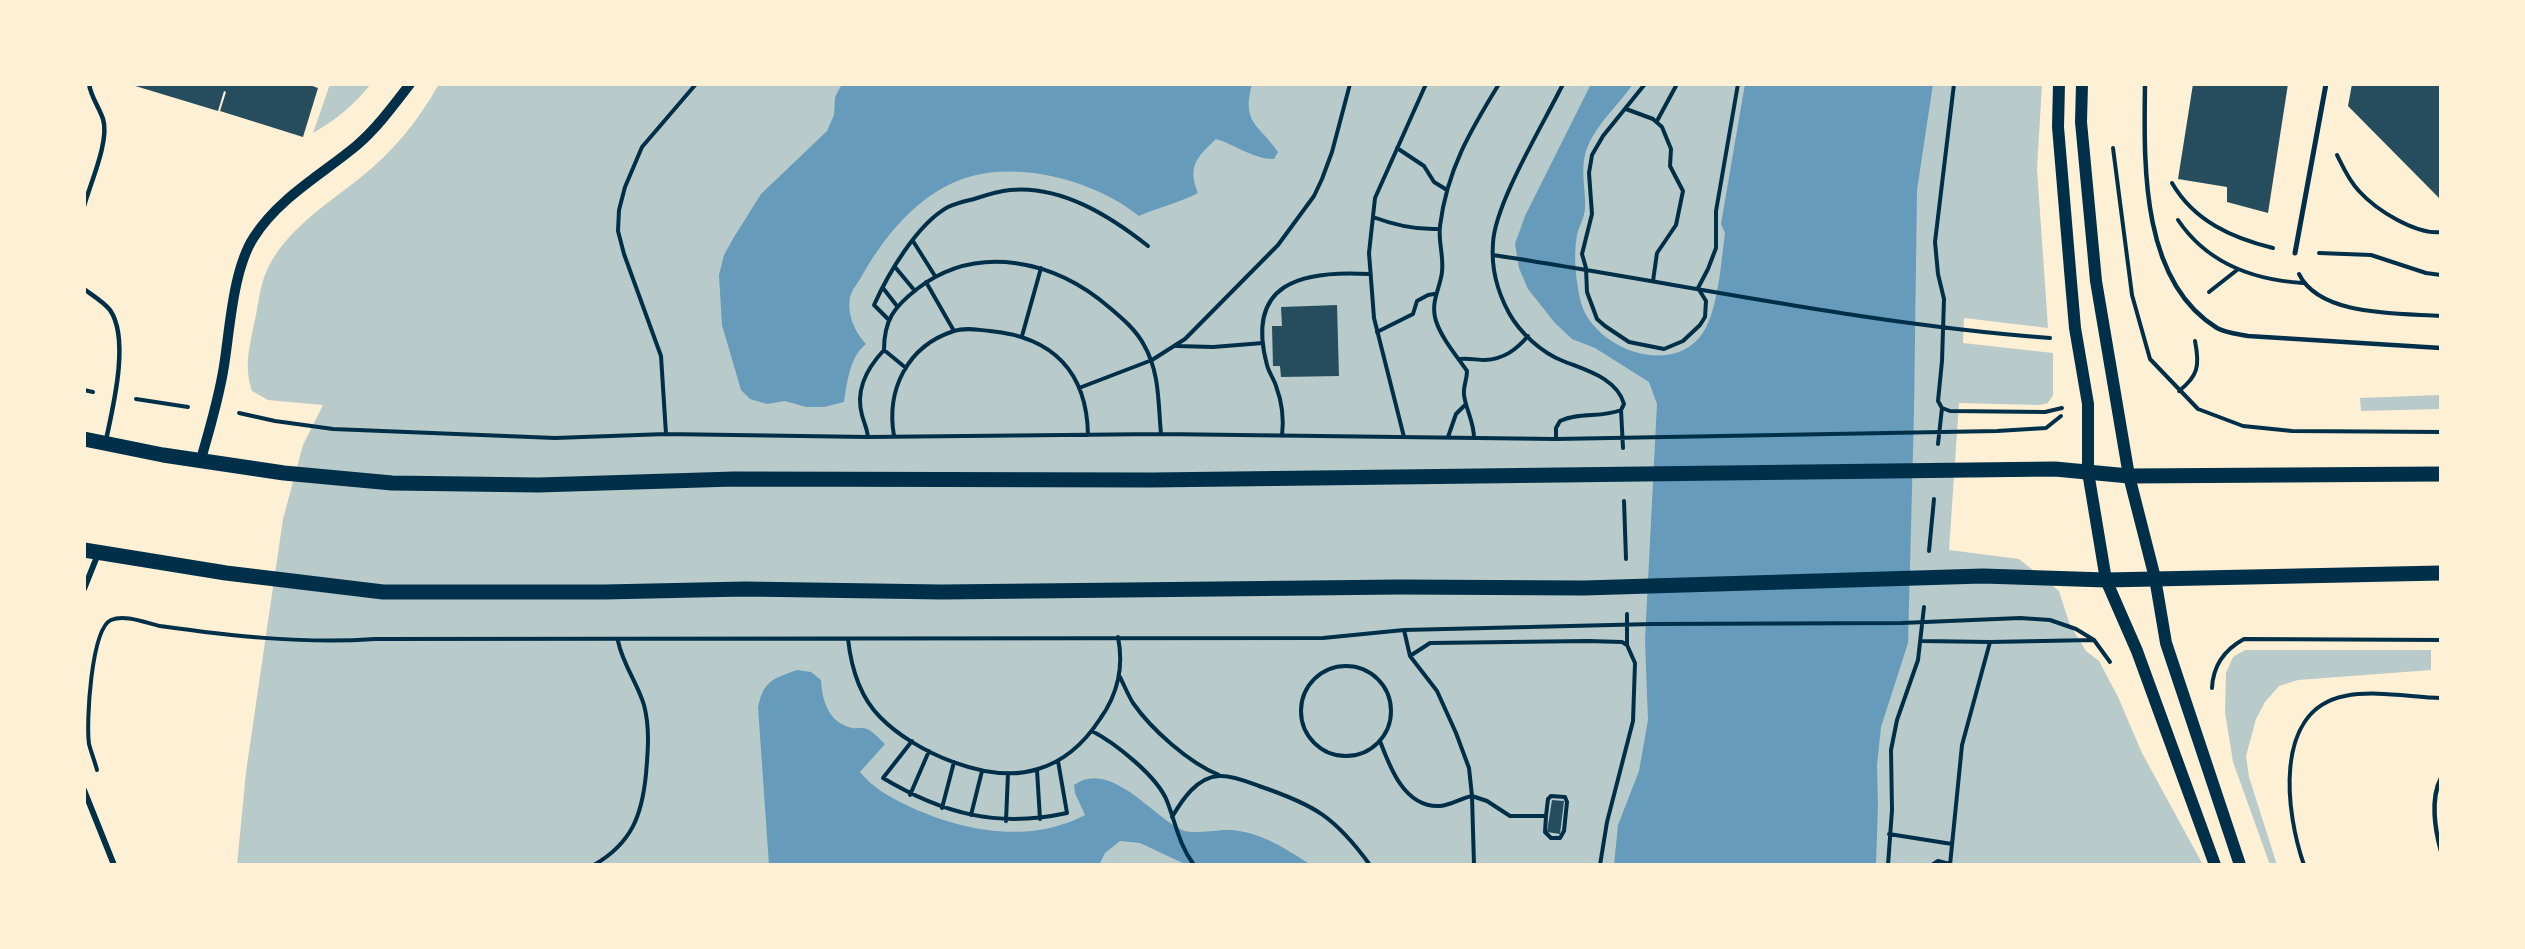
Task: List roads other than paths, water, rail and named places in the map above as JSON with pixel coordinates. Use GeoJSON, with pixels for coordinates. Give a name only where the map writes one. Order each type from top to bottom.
{"type":"FeatureCollection","features":[{"type":"Feature","properties":{"kind":"main road"},"geometry":{"type":"LineString","coordinates":[[2059,84],[2058,127],[2075,328],[2088,404],[2088,472],[2106,580],[2137,651],[2215,865]]}},
{"type":"Feature","properties":{"kind":"main road"},"geometry":{"type":"LineString","coordinates":[[2082,84],[2081,122],[2096,281],[2129,476],[2155,578],[2166,643],[2240,865]]}},
{"type":"Feature","properties":{"kind":"main road"},"geometry":{"type":"LineString","coordinates":[[84,439],[105,445],[284,473],[392,483],[538,485],[734,479],[1151,480],[1970,470],[2055,470],[2129,476],[2441,474]]}},
{"type":"Feature","properties":{"kind":"main road"},"geometry":{"type":"LineString","coordinates":[[91,552],[285,581],[383,592],[604,592],[745,589],[942,592],[1400,587],[1584,588],[1983,576],[2106,580],[2441,573]]}},
{"type":"Feature","properties":{"kind":"street"},"geometry":{"type":"LineString","coordinates":[[201,459],[216,406],[238,278],[253,238],[280,207],[315,176],[355,146],[384,119],[410,84]]}},
{"type":"Feature","properties":{"kind":"street"},"geometry":{"type":"LineString","coordinates":[[2295,253],[2326,84]]}},
{"type":"Feature","properties":{"kind":"street"},"geometry":{"type":"LineString","coordinates":[[84,589],[91,552]]}},
{"type":"Feature","properties":{"kind":"street"},"geometry":{"type":"LineString","coordinates":[[84,790],[114,865]]}},
{"type":"Feature","properties":{"kind":"lane"},"geometry":{"type":"LineString","coordinates":[[84,206],[105,135],[103,119],[95,104],[89,84]]}},
{"type":"Feature","properties":{"kind":"lane"},"geometry":{"type":"LineString","coordinates":[[2145,84],[2146,182],[2153,223],[2175,285],[2194,311],[2219,329],[2248,336],[2441,348]]}},
{"type":"Feature","properties":{"kind":"lane"},"geometry":{"type":"LineString","coordinates":[[84,289],[110,310],[117,332],[119,356],[116,397],[105,445]]}},
{"type":"Feature","properties":{"kind":"lane"},"geometry":{"type":"LineString","coordinates":[[2441,778],[2437,785],[2435,831],[2441,851]]}},
{"type":"Feature","properties":{"kind":"water"},"geometry":{"type":"Polygon","coordinates":[[[842,84],[1252,84],[1249,97],[1250,116],[1278,152],[1274,159],[1266,158],[1216,139],[1199,157],[1194,169],[1198,193],[1139,216],[1103,193],[1060,178],[1015,172],[993,172],[954,182],[922,202],[895,228],[852,292],[849,304],[851,317],[855,329],[866,344],[856,355],[848,378],[844,402],[824,407],[806,407],[785,401],[767,404],[750,399],[741,390],[722,325],[719,275],[724,255],[761,194],[827,131],[834,115],[835,97],[842,84]]]}},
{"type":"Feature","properties":{"kind":"water"},"geometry":{"type":"Polygon","coordinates":[[[1591,84],[1633,84],[1601,124],[1584,158],[1585,209],[1577,235],[1575,252],[1581,303],[1588,319],[1615,343],[1632,351],[1651,355],[1668,355],[1685,349],[1699,338],[1711,317],[1715,303],[1725,233],[1721,224],[1745,84],[1933,84],[1917,190],[1908,643],[1881,727],[1877,765],[1876,865],[1614,865],[1618,825],[1639,771],[1648,720],[1645,640],[1657,404],[1649,382],[1595,348],[1572,339],[1555,323],[1528,289],[1519,268],[1515,244],[1525,216],[1591,84]]]}},
{"type":"Feature","properties":{"kind":"water"},"geometry":{"type":"Polygon","coordinates":[[[797,670],[811,672],[821,680],[825,703],[832,716],[844,725],[869,730],[885,744],[860,772],[886,794],[926,813],[948,821],[994,831],[1041,830],[1085,815],[1075,793],[1074,785],[1088,779],[1102,779],[1130,792],[1182,830],[1192,832],[1232,830],[1254,834],[1311,865],[1187,865],[1140,843],[1120,841],[1105,853],[1099,865],[769,865],[758,707],[763,691],[771,682],[797,670]]]}}]}
